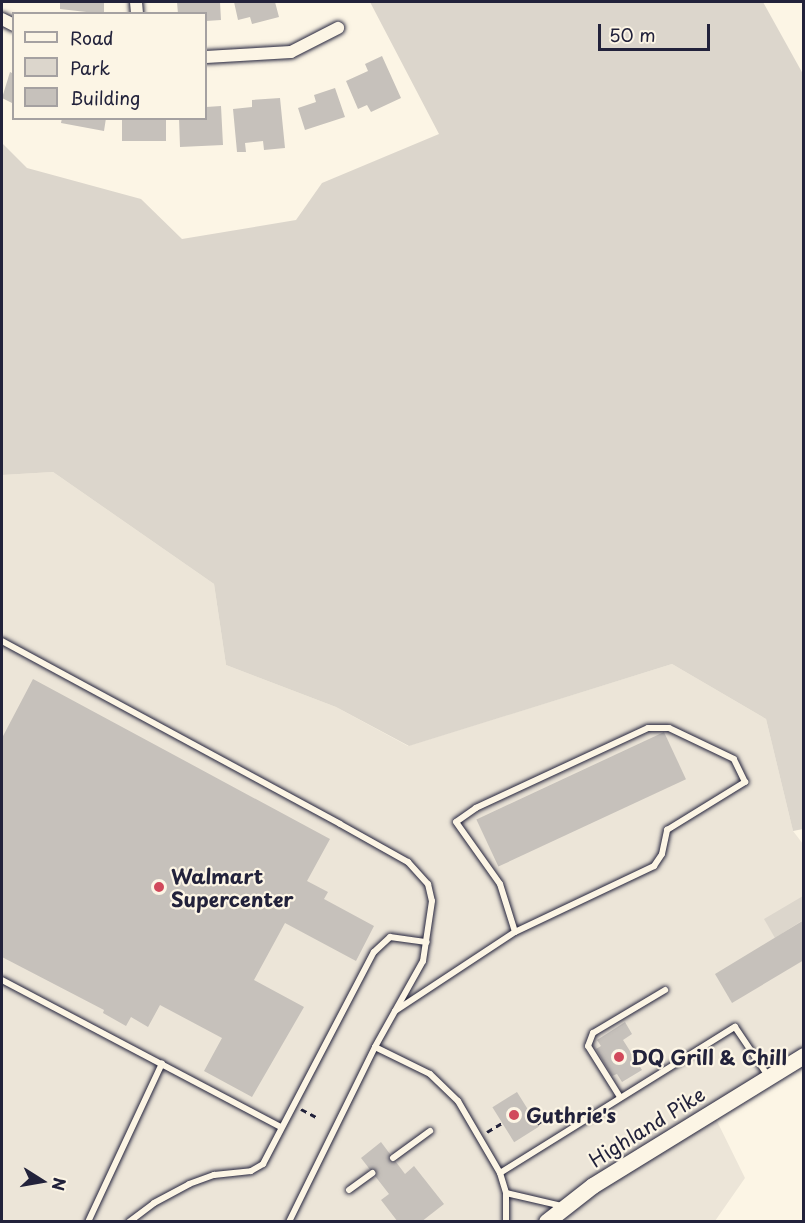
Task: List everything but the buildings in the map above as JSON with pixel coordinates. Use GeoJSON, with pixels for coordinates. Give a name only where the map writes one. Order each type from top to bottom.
{"type":"FeatureCollection","features":[{"type":"Feature","properties":{"kind":"main road","name":"Highland Pike"},"geometry":{"type":"LineString","coordinates":[[547,1221],[565,1207],[804,1056]]}},
{"type":"Feature","properties":{"kind":"street"},"geometry":{"type":"LineString","coordinates":[[207,57],[283,54],[338,28]]}},
{"type":"Feature","properties":{"kind":"lane"},"geometry":{"type":"LineString","coordinates":[[2,642],[408,862],[428,884],[432,901],[423,961],[375,1047],[289,1221]]}},
{"type":"Feature","properties":{"kind":"lane"},"geometry":{"type":"LineString","coordinates":[[395,1011],[515,932],[654,867],[662,854],[667,830],[745,782],[734,759],[669,728],[648,728],[476,808],[456,822],[500,884],[515,932]]}},
{"type":"Feature","properties":{"kind":"lane"},"geometry":{"type":"LineString","coordinates":[[129,1221],[154,1203],[189,1184],[214,1175],[252,1171],[263,1164],[374,952],[390,937],[427,942]]}},
{"type":"Feature","properties":{"kind":"lane"},"geometry":{"type":"LineString","coordinates":[[2,980],[281,1127]]}},
{"type":"Feature","properties":{"kind":"lane"},"geometry":{"type":"LineString","coordinates":[[620,1097],[588,1046],[593,1033],[665,990]]}},
{"type":"Feature","properties":{"kind":"lane"},"geometry":{"type":"LineString","coordinates":[[500,1173],[735,1028],[768,1077]]}},
{"type":"Feature","properties":{"kind":"lane"},"geometry":{"type":"LineString","coordinates":[[375,1047],[406,1060],[444,1086],[460,1105],[500,1173],[506,1192],[506,1221]]}},
{"type":"Feature","properties":{"kind":"lane"},"geometry":{"type":"LineString","coordinates":[[88,1221],[162,1063]]}},
{"type":"Feature","properties":{"kind":"lane"},"geometry":{"type":"LineString","coordinates":[[393,1158],[430,1131]]}},
{"type":"Feature","properties":{"kind":"lane"},"geometry":{"type":"LineString","coordinates":[[349,1190],[372,1173]]}},
{"type":"Feature","properties":{"kind":"lane"},"geometry":{"type":"LineString","coordinates":[[506,1192],[565,1207]]}},
{"type":"Feature","properties":{"kind":"path"},"geometry":{"type":"LineString","coordinates":[[301,1109],[318,1118]]}},
{"type":"Feature","properties":{"kind":"path"},"geometry":{"type":"LineString","coordinates":[[537,1124],[543,1120]]}},
{"type":"Feature","properties":{"kind":"path"},"geometry":{"type":"LineString","coordinates":[[487,1132],[502,1123]]}},
{"type":"Feature","properties":{"kind":"shaded area"},"geometry":{"type":"Polygon","coordinates":[[[53,472],[214,584],[226,665],[336,707],[408,746],[672,664],[766,719],[793,831],[803,844],[803,1056],[712,1111],[745,1178],[715,1221],[2,1222],[2,475],[53,472]]]}},
{"type":"Feature","properties":{"kind":"green space"},"geometry":{"type":"Polygon","coordinates":[[[370,2],[763,2],[803,74],[803,829],[793,831],[766,719],[672,664],[409,746],[336,707],[226,665],[214,584],[53,472],[2,475],[2,143],[27,168],[141,199],[182,239],[296,220],[322,183],[439,134],[370,2]]]}},
{"type":"Feature","properties":{"kind":"green space"},"geometry":{"type":"Polygon","coordinates":[[[803,896],[803,920],[775,938],[764,919],[803,896]]]}},
{"type":"Feature","properties":{"kind":"place","name":"Walmart Supercenter"},"geometry":{"type":"Point","coordinates":[159,887]}},
{"type":"Feature","properties":{"kind":"place","name":"DQ Grill & Chill"},"geometry":{"type":"Point","coordinates":[619,1057]}},
{"type":"Feature","properties":{"kind":"place","name":"Guthrie's"},"geometry":{"type":"Point","coordinates":[514,1115]}}]}
